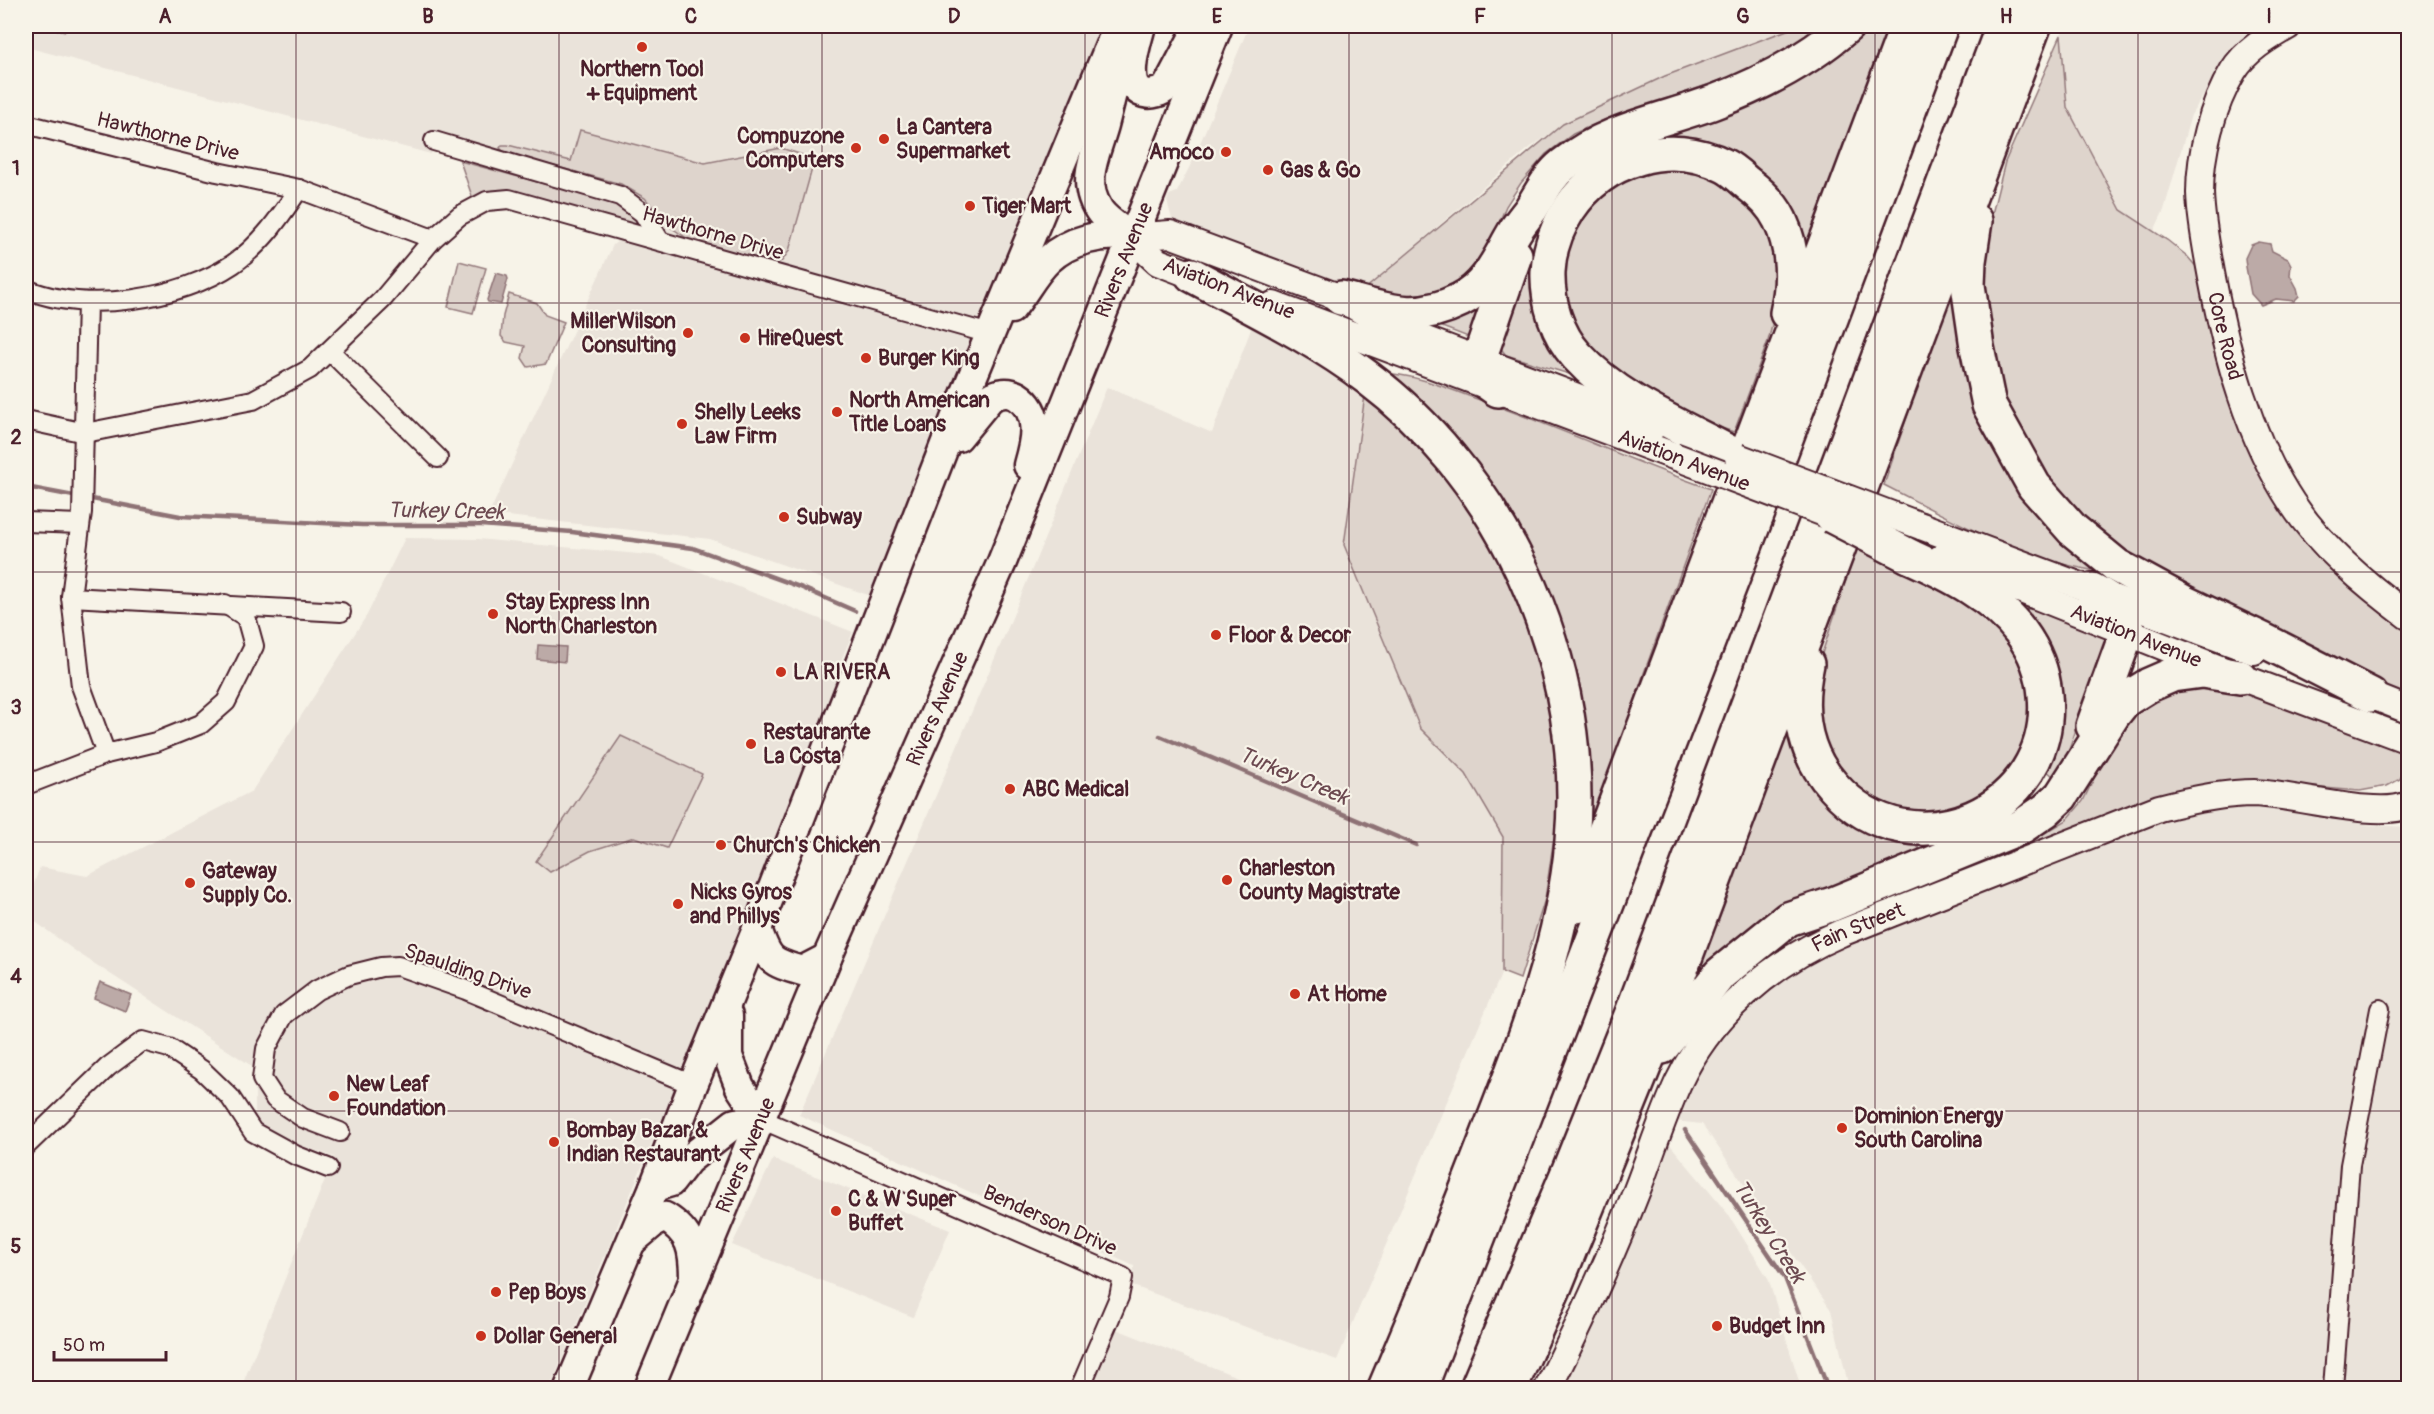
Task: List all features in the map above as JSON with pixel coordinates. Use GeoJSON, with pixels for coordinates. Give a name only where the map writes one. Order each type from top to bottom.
{"type":"FeatureCollection","features":[{"type":"Feature","properties":{"kind":"highway"},"geometry":{"type":"LineString","coordinates":[[1341,298],[1400,313],[1422,314],[1462,299],[1495,269],[1516,230],[1548,182],[1562,166],[1601,141],[1638,125],[1713,103],[1770,78],[1805,57],[1847,26]]}},
{"type":"Feature","properties":{"kind":"highway"},"geometry":{"type":"LineString","coordinates":[[1386,1389],[1518,1059],[1746,448],[1907,26]]}},
{"type":"Feature","properties":{"kind":"highway"},"geometry":{"type":"LineString","coordinates":[[1420,1389],[1761,505],[1941,26]]}},
{"type":"Feature","properties":{"kind":"highway"},"geometry":{"type":"LineString","coordinates":[[1477,1389],[1565,1181],[1632,1013],[2003,26]]}},
{"type":"Feature","properties":{"kind":"highway"},"geometry":{"type":"LineString","coordinates":[[1510,1389],[1556,1286],[1648,1057],[1836,529],[2034,26]]}},
{"type":"Feature","properties":{"kind":"highway"},"geometry":{"type":"LineString","coordinates":[[2009,93],[1993,145],[1973,228],[1968,285],[1977,347],[1989,405],[2034,486],[2073,530],[2117,566],[2185,603],[2371,695]]}},
{"type":"Feature","properties":{"kind":"highway"},"geometry":{"type":"LineString","coordinates":[[1661,154],[1684,155],[1726,167],[1756,190],[1779,219],[1787,243],[1793,278],[1790,301],[1746,448],[1681,440],[1589,368],[1567,344],[1551,308],[1548,251],[1560,224],[1581,193],[1593,180],[1615,166],[1637,158],[1661,154]]}},
{"type":"Feature","properties":{"kind":"highway"},"geometry":{"type":"LineString","coordinates":[[1498,390],[1481,378],[1478,373],[1478,359],[1532,208]]}},
{"type":"Feature","properties":{"kind":"highway"},"geometry":{"type":"LineString","coordinates":[[1192,275],[1309,338],[1368,378],[1396,401],[1429,435],[1475,490],[1507,540],[1538,603],[1551,644],[1567,713],[1571,741],[1574,816],[1572,844],[1553,943],[1518,1059]]}},
{"type":"Feature","properties":{"kind":"highway"},"geometry":{"type":"LineString","coordinates":[[1836,529],[1914,543],[1954,578],[1987,600],[2008,618],[2030,644],[2044,684],[2046,714],[2044,732],[2034,759],[2020,783],[2008,796],[1985,812],[1941,828],[1907,828],[1877,819],[1851,804],[1816,765],[1804,732],[1801,708],[1803,683],[1836,529]]}},
{"type":"Feature","properties":{"kind":"highway"},"geometry":{"type":"LineString","coordinates":[[2080,765],[2127,632],[2126,621],[2121,612],[2104,596],[2092,590]]}},
{"type":"Feature","properties":{"kind":"highway"},"geometry":{"type":"LineString","coordinates":[[1604,1167],[1656,1058],[1667,1040],[1720,974],[1788,919],[1833,904],[2021,827],[2046,810],[2061,796],[2113,715],[2125,700],[2149,685],[2172,675],[2195,672],[2240,676]]}},
{"type":"Feature","properties":{"kind":"main road"},"geometry":{"type":"LineString","coordinates":[[569,1389],[654,1187],[693,1084],[757,929],[938,463],[1118,26]]}},
{"type":"Feature","properties":{"kind":"main road"},"geometry":{"type":"LineString","coordinates":[[1128,26],[1101,134],[1090,166],[1090,182],[1091,192],[1099,211],[1131,237]]}},
{"type":"Feature","properties":{"kind":"main road"},"geometry":{"type":"LineString","coordinates":[[1141,26],[1133,58],[1132,80],[1137,88],[1146,93],[1161,91],[1167,87],[1188,52],[1198,26]]}},
{"type":"Feature","properties":{"kind":"main road","name":"Rivers Avenue"},"geometry":{"type":"LineString","coordinates":[[649,1389],[827,958],[1002,562],[1131,237],[1218,26]]}},
{"type":"Feature","properties":{"kind":"main road"},"geometry":{"type":"LineString","coordinates":[[990,334],[1048,260],[1062,250],[1071,244],[1102,236],[1131,237]]}},
{"type":"Feature","properties":{"kind":"main road"},"geometry":{"type":"LineString","coordinates":[[938,463],[976,414],[997,394],[1014,394],[1030,408],[1034,422],[1034,443],[1002,562]]}},
{"type":"Feature","properties":{"kind":"main road"},"geometry":{"type":"LineString","coordinates":[[757,929],[766,954],[783,965],[802,970],[827,958]]}},
{"type":"Feature","properties":{"kind":"main road"},"geometry":{"type":"LineString","coordinates":[[654,1187],[671,1182],[688,1160],[735,1122],[761,1119],[740,1087],[728,1056],[728,1001]]}},
{"type":"Feature","properties":{"kind":"main road"},"geometry":{"type":"LineString","coordinates":[[631,1242],[653,1223],[665,1217],[680,1226],[689,1239],[694,1259],[693,1283]]}},
{"type":"Feature","properties":{"kind":"street","name":"Core Road"},"geometry":{"type":"LineString","coordinates":[[2288,26],[2262,41],[2234,70],[2211,122],[2203,158],[2200,192],[2203,227],[2218,305],[2233,366],[2249,417],[2261,447],[2293,503],[2334,554],[2356,575],[2409,616]]}},
{"type":"Feature","properties":{"kind":"street","name":"Hawthorne Drive"},"geometry":{"type":"LineString","coordinates":[[26,124],[217,172],[299,189],[433,239]]}},
{"type":"Feature","properties":{"kind":"street"},"geometry":{"type":"LineString","coordinates":[[434,141],[620,196],[643,213],[660,241]]}},
{"type":"Feature","properties":{"kind":"street"},"geometry":{"type":"LineString","coordinates":[[26,289],[87,302],[133,300],[190,286],[233,264],[270,232],[299,189]]}},
{"type":"Feature","properties":{"kind":"street","name":"Hawthorne Drive"},"geometry":{"type":"LineString","coordinates":[[26,420],[85,433],[253,400],[310,369],[382,300],[433,239],[459,216],[487,201],[509,199],[990,334]]}},
{"type":"Feature","properties":{"kind":"street","name":"Aviation Avenue"},"geometry":{"type":"LineString","coordinates":[[1131,237],[1170,234],[1341,298],[1386,325],[1681,440],[1836,529]]}},
{"type":"Feature","properties":{"kind":"street","name":"Aviation Avenue"},"geometry":{"type":"LineString","coordinates":[[1131,237],[1158,262],[1498,390],[1681,440]]}},
{"type":"Feature","properties":{"kind":"street"},"geometry":{"type":"LineString","coordinates":[[87,302],[81,518],[71,597],[81,686],[106,754]]}},
{"type":"Feature","properties":{"kind":"street"},"geometry":{"type":"LineString","coordinates":[[330,351],[438,458]]}},
{"type":"Feature","properties":{"kind":"street","name":"Aviation Avenue"},"geometry":{"type":"LineString","coordinates":[[1746,448],[1914,543],[2127,632],[2409,740]]}},
{"type":"Feature","properties":{"kind":"street"},"geometry":{"type":"LineString","coordinates":[[26,522],[81,518]]}},
{"type":"Feature","properties":{"kind":"street","name":"Aviation Avenue"},"geometry":{"type":"LineString","coordinates":[[1914,543],[2092,590],[2409,710]]}},
{"type":"Feature","properties":{"kind":"street"},"geometry":{"type":"LineString","coordinates":[[71,597],[341,612]]}},
{"type":"Feature","properties":{"kind":"street"},"geometry":{"type":"LineString","coordinates":[[26,785],[106,754],[156,742],[201,724],[226,702],[254,646],[246,617],[225,604]]}},
{"type":"Feature","properties":{"kind":"street","name":"Fain Street"},"geometry":{"type":"LineString","coordinates":[[1548,1389],[1601,1275],[1679,1081],[1699,1045],[1714,1025],[1768,973],[1814,945],[1841,933],[2159,808],[2190,800],[2253,793],[2286,795],[2374,809],[2393,809],[2409,805]]}},
{"type":"Feature","properties":{"kind":"street","name":"Spaulding Drive"},"geometry":{"type":"LineString","coordinates":[[340,1132],[303,1118],[275,1099],[262,1079],[266,1049],[284,1015],[317,990],[349,975],[381,967],[398,966],[466,990],[693,1084]]}},
{"type":"Feature","properties":{"kind":"street"},"geometry":{"type":"LineString","coordinates":[[2333,1389],[2350,1165],[2380,1009]]}},
{"type":"Feature","properties":{"kind":"street"},"geometry":{"type":"LineString","coordinates":[[26,1146],[108,1067],[143,1041],[169,1048],[202,1070],[230,1097],[253,1132],[295,1155],[328,1168]]}},
{"type":"Feature","properties":{"kind":"street","name":"Benderson Drive"},"geometry":{"type":"LineString","coordinates":[[761,1119],[1123,1277],[1119,1297],[1080,1389]]}},
{"type":"Feature","properties":{"kind":"shaded area"},"geometry":{"type":"Polygon","coordinates":[[[26,26],[1106,26],[871,596],[710,539],[489,514],[613,245],[628,232],[659,241],[643,213],[434,142],[431,154],[26,47],[26,26]]]}},
{"type":"Feature","properties":{"kind":"shaded area"},"geometry":{"type":"Polygon","coordinates":[[[38,26],[80,26],[65,31],[38,26]]]}},
{"type":"Feature","properties":{"kind":"shaded area"},"geometry":{"type":"Polygon","coordinates":[[[1249,26],[1798,26],[1665,76],[1563,124],[1527,150],[1359,294],[1180,226],[1172,219],[1167,201],[1169,195],[1177,192],[1193,160],[1249,26]]]}},
{"type":"Feature","properties":{"kind":"shaded area"},"geometry":{"type":"Polygon","coordinates":[[[1798,26],[1827,26],[1754,69],[1604,120],[1573,134],[1546,154],[1521,183],[1506,206],[1491,242],[1463,285],[1436,298],[1359,294],[1563,124],[1665,76],[1798,26]]]}},
{"type":"Feature","properties":{"kind":"shaded area"},"geometry":{"type":"Polygon","coordinates":[[[1860,26],[1890,26],[1806,261],[1790,219],[1680,146],[1673,126],[1860,26]]]}},
{"type":"Feature","properties":{"kind":"shaded area"},"geometry":{"type":"Polygon","coordinates":[[[2064,26],[2263,26],[2230,53],[2191,115],[2164,210],[2154,231],[2121,210],[2067,107],[2061,35],[2064,26]]]}},
{"type":"Feature","properties":{"kind":"shaded area"},"geometry":{"type":"Polygon","coordinates":[[[2061,35],[2067,107],[2121,210],[2167,240],[2187,256],[2199,270],[2204,303],[2242,436],[2260,473],[2332,568],[2408,630],[2408,698],[2123,557],[2042,475],[2010,422],[1991,358],[1982,295],[1984,246],[2005,162],[2061,35]]]}},
{"type":"Feature","properties":{"kind":"shaded area"},"geometry":{"type":"Polygon","coordinates":[[[580,130],[705,163],[781,148],[809,157],[813,165],[789,251],[782,261],[770,263],[691,241],[669,226],[645,198],[621,184],[505,153],[500,148],[502,145],[508,145],[571,161],[580,130]]]}},
{"type":"Feature","properties":{"kind":"shaded area"},"geometry":{"type":"Polygon","coordinates":[[[460,161],[611,202],[629,212],[637,221],[637,225],[474,202],[460,161]]]}},
{"type":"Feature","properties":{"kind":"shaded area"},"geometry":{"type":"Polygon","coordinates":[[[1680,165],[1721,178],[1754,204],[1771,231],[1779,299],[1768,341],[1734,432],[1687,417],[1639,391],[1575,333],[1561,298],[1567,233],[1611,182],[1646,168],[1680,165]]]}},
{"type":"Feature","properties":{"kind":"shaded area"},"geometry":{"type":"Polygon","coordinates":[[[2259,242],[2270,244],[2272,251],[2288,259],[2291,265],[2290,275],[2299,296],[2294,301],[2276,299],[2261,305],[2251,294],[2245,258],[2251,245],[2259,242]]]}},
{"type":"Feature","properties":{"kind":"shaded area"},"geometry":{"type":"Polygon","coordinates":[[[1962,254],[1971,369],[2104,572],[2075,567],[2018,550],[1964,526],[1884,485],[1962,254]]]}},
{"type":"Feature","properties":{"kind":"shaded area"},"geometry":{"type":"Polygon","coordinates":[[[459,261],[486,268],[473,313],[448,307],[459,261]]]}},
{"type":"Feature","properties":{"kind":"shaded area"},"geometry":{"type":"Polygon","coordinates":[[[1527,272],[1538,273],[1576,376],[1506,355],[1498,345],[1522,277],[1527,272]]]}},
{"type":"Feature","properties":{"kind":"shaded area"},"geometry":{"type":"Polygon","coordinates":[[[496,273],[507,276],[508,279],[501,304],[487,300],[496,273]]]}},
{"type":"Feature","properties":{"kind":"shaded area"},"geometry":{"type":"Polygon","coordinates":[[[1493,287],[1472,334],[1468,337],[1437,325],[1493,287]]]}},
{"type":"Feature","properties":{"kind":"shaded area"},"geometry":{"type":"Polygon","coordinates":[[[509,294],[537,303],[545,315],[564,322],[546,364],[528,367],[522,358],[525,346],[506,342],[501,336],[509,294]]]}},
{"type":"Feature","properties":{"kind":"shaded area"},"geometry":{"type":"Polygon","coordinates":[[[1254,321],[1366,388],[1420,728],[1466,774],[1503,837],[1502,972],[1337,1360],[1133,1286],[1134,1266],[799,1115],[1009,625],[1107,387],[1212,433],[1254,321]]]}},
{"type":"Feature","properties":{"kind":"shaded area"},"geometry":{"type":"Polygon","coordinates":[[[1380,373],[1406,376],[1443,386],[1711,489],[1644,673],[1586,849],[1550,610],[1380,373]]]}},
{"type":"Feature","properties":{"kind":"shaded area"},"geometry":{"type":"Polygon","coordinates":[[[1366,388],[1455,482],[1501,557],[1524,609],[1559,727],[1558,809],[1545,899],[1520,979],[1502,972],[1503,837],[1466,774],[1420,728],[1344,545],[1366,388]]]}},
{"type":"Feature","properties":{"kind":"shaded area"},"geometry":{"type":"Polygon","coordinates":[[[405,538],[478,539],[660,556],[853,632],[840,663],[843,675],[793,803],[550,1388],[241,1388],[334,1157],[277,1137],[255,1119],[255,1068],[78,953],[26,915],[26,906],[40,867],[87,876],[252,791],[367,615],[405,538]]]}},
{"type":"Feature","properties":{"kind":"shaded area"},"geometry":{"type":"Polygon","coordinates":[[[1858,543],[1933,579],[2005,632],[2026,671],[2033,720],[2013,769],[1977,805],[1947,815],[1875,808],[1836,771],[1812,708],[1816,672],[1858,543]]]}},
{"type":"Feature","properties":{"kind":"shaded area"},"geometry":{"type":"Polygon","coordinates":[[[2018,608],[2050,614],[2108,639],[2064,764],[2054,777],[2046,770],[2058,741],[2018,608]]]}},
{"type":"Feature","properties":{"kind":"shaded area"},"geometry":{"type":"Polygon","coordinates":[[[538,645],[566,647],[565,662],[537,659],[538,645]]]}},
{"type":"Feature","properties":{"kind":"shaded area"},"geometry":{"type":"Polygon","coordinates":[[[2180,684],[2250,693],[2395,748],[2404,757],[2400,779],[2387,786],[2360,791],[2288,785],[2035,846],[2033,840],[2067,820],[2083,801],[2115,734],[2125,719],[2180,684]]]}},
{"type":"Feature","properties":{"kind":"shaded area"},"geometry":{"type":"Polygon","coordinates":[[[1791,710],[1868,826],[1915,843],[1924,856],[1697,976],[1791,710]]]}},
{"type":"Feature","properties":{"kind":"shaded area"},"geometry":{"type":"Polygon","coordinates":[[[621,736],[702,774],[667,848],[634,837],[590,851],[550,872],[536,861],[621,736]]]}},
{"type":"Feature","properties":{"kind":"shaded area","name":"Dominion Energy South Carolina"},"geometry":{"type":"Polygon","coordinates":[[[2283,807],[2368,825],[2408,827],[2408,1388],[1849,1388],[1831,1310],[1702,1124],[1675,1121],[1709,1052],[1726,1029],[1770,987],[1823,953],[2155,821],[2214,809],[2283,807]]]}},
{"type":"Feature","properties":{"kind":"shaded area"},"geometry":{"type":"Polygon","coordinates":[[[100,982],[131,995],[125,1011],[94,998],[100,982]]]}},
{"type":"Feature","properties":{"kind":"shaded area"},"geometry":{"type":"Polygon","coordinates":[[[1667,1141],[1728,1214],[1768,1278],[1801,1388],[1560,1388],[1667,1141]]]}},
{"type":"Feature","properties":{"kind":"shaded area"},"geometry":{"type":"Polygon","coordinates":[[[773,1159],[950,1230],[913,1317],[732,1245],[773,1159]]]}},
{"type":"Feature","properties":{"kind":"shaded area"},"geometry":{"type":"Polygon","coordinates":[[[1106,1325],[1265,1388],[1081,1388],[1106,1325]]]}},
{"type":"Feature","properties":{"kind":"waterway","name":"Turkey Creek"},"geometry":{"type":"LineString","coordinates":[[26,487],[79,497]]}},
{"type":"Feature","properties":{"kind":"waterway","name":"Turkey Creek"},"geometry":{"type":"LineString","coordinates":[[87,498],[180,516],[362,525],[481,525],[572,532],[693,548],[800,587],[855,611]]}},
{"type":"Feature","properties":{"kind":"waterway","name":"Turkey Creek"},"geometry":{"type":"LineString","coordinates":[[1160,736],[1416,845]]}},
{"type":"Feature","properties":{"kind":"waterway","name":"Turkey Creek"},"geometry":{"type":"LineString","coordinates":[[1685,1130],[1785,1278],[1828,1388]]}},
{"type":"Feature","properties":{"kind":"place","name":"Northern Tool + Equipment"},"geometry":{"type":"Point","coordinates":[642,47]}},
{"type":"Feature","properties":{"kind":"place","name":"La Cantera Supermarket"},"geometry":{"type":"Point","coordinates":[884,139]}},
{"type":"Feature","properties":{"kind":"place","name":"Compuzone Computers"},"geometry":{"type":"Point","coordinates":[856,148]}},
{"type":"Feature","properties":{"kind":"place","name":"Amoco"},"geometry":{"type":"Point","coordinates":[1226,152]}},
{"type":"Feature","properties":{"kind":"place","name":"Gas & Go"},"geometry":{"type":"Point","coordinates":[1268,170]}},
{"type":"Feature","properties":{"kind":"place","name":"Tiger Mart"},"geometry":{"type":"Point","coordinates":[970,206]}},
{"type":"Feature","properties":{"kind":"place","name":"MillerWilson Consulting"},"geometry":{"type":"Point","coordinates":[688,333]}},
{"type":"Feature","properties":{"kind":"place","name":"HireQuest"},"geometry":{"type":"Point","coordinates":[745,338]}},
{"type":"Feature","properties":{"kind":"place","name":"Burger King"},"geometry":{"type":"Point","coordinates":[866,358]}},
{"type":"Feature","properties":{"kind":"place","name":"North American Title Loans"},"geometry":{"type":"Point","coordinates":[837,412]}},
{"type":"Feature","properties":{"kind":"place","name":"Shelly Leeks Law Firm"},"geometry":{"type":"Point","coordinates":[682,424]}},
{"type":"Feature","properties":{"kind":"place","name":"Subway"},"geometry":{"type":"Point","coordinates":[784,517]}},
{"type":"Feature","properties":{"kind":"place","name":"Stay Express Inn North Charleston"},"geometry":{"type":"Point","coordinates":[493,614]}},
{"type":"Feature","properties":{"kind":"place","name":"Floor & Decor"},"geometry":{"type":"Point","coordinates":[1216,635]}},
{"type":"Feature","properties":{"kind":"place","name":"LA RIVERA"},"geometry":{"type":"Point","coordinates":[781,672]}},
{"type":"Feature","properties":{"kind":"place","name":"Restaurante La Costa"},"geometry":{"type":"Point","coordinates":[751,744]}},
{"type":"Feature","properties":{"kind":"place","name":"ABC Medical"},"geometry":{"type":"Point","coordinates":[1010,789]}},
{"type":"Feature","properties":{"kind":"place","name":"Church's Chicken"},"geometry":{"type":"Point","coordinates":[721,845]}},
{"type":"Feature","properties":{"kind":"place","name":"Charleston County Magistrate"},"geometry":{"type":"Point","coordinates":[1227,880]}},
{"type":"Feature","properties":{"kind":"place","name":"Gateway Supply Co."},"geometry":{"type":"Point","coordinates":[190,883]}},
{"type":"Feature","properties":{"kind":"place","name":"Nicks Gyros and Phillys"},"geometry":{"type":"Point","coordinates":[678,904]}},
{"type":"Feature","properties":{"kind":"place","name":"At Home"},"geometry":{"type":"Point","coordinates":[1295,994]}},
{"type":"Feature","properties":{"kind":"place","name":"New Leaf Foundation"},"geometry":{"type":"Point","coordinates":[334,1096]}},
{"type":"Feature","properties":{"kind":"place","name":"Dominion Energy South Carolina"},"geometry":{"type":"Point","coordinates":[1842,1128]}},
{"type":"Feature","properties":{"kind":"place","name":"Bombay Bazar & Indian Restaurant"},"geometry":{"type":"Point","coordinates":[554,1142]}},
{"type":"Feature","properties":{"kind":"place","name":"C & W Super Buffet"},"geometry":{"type":"Point","coordinates":[836,1211]}},
{"type":"Feature","properties":{"kind":"place","name":"Pep Boys"},"geometry":{"type":"Point","coordinates":[496,1292]}},
{"type":"Feature","properties":{"kind":"place","name":"Budget Inn"},"geometry":{"type":"Point","coordinates":[1717,1326]}},
{"type":"Feature","properties":{"kind":"place","name":"Dollar General"},"geometry":{"type":"Point","coordinates":[481,1336]}}]}
